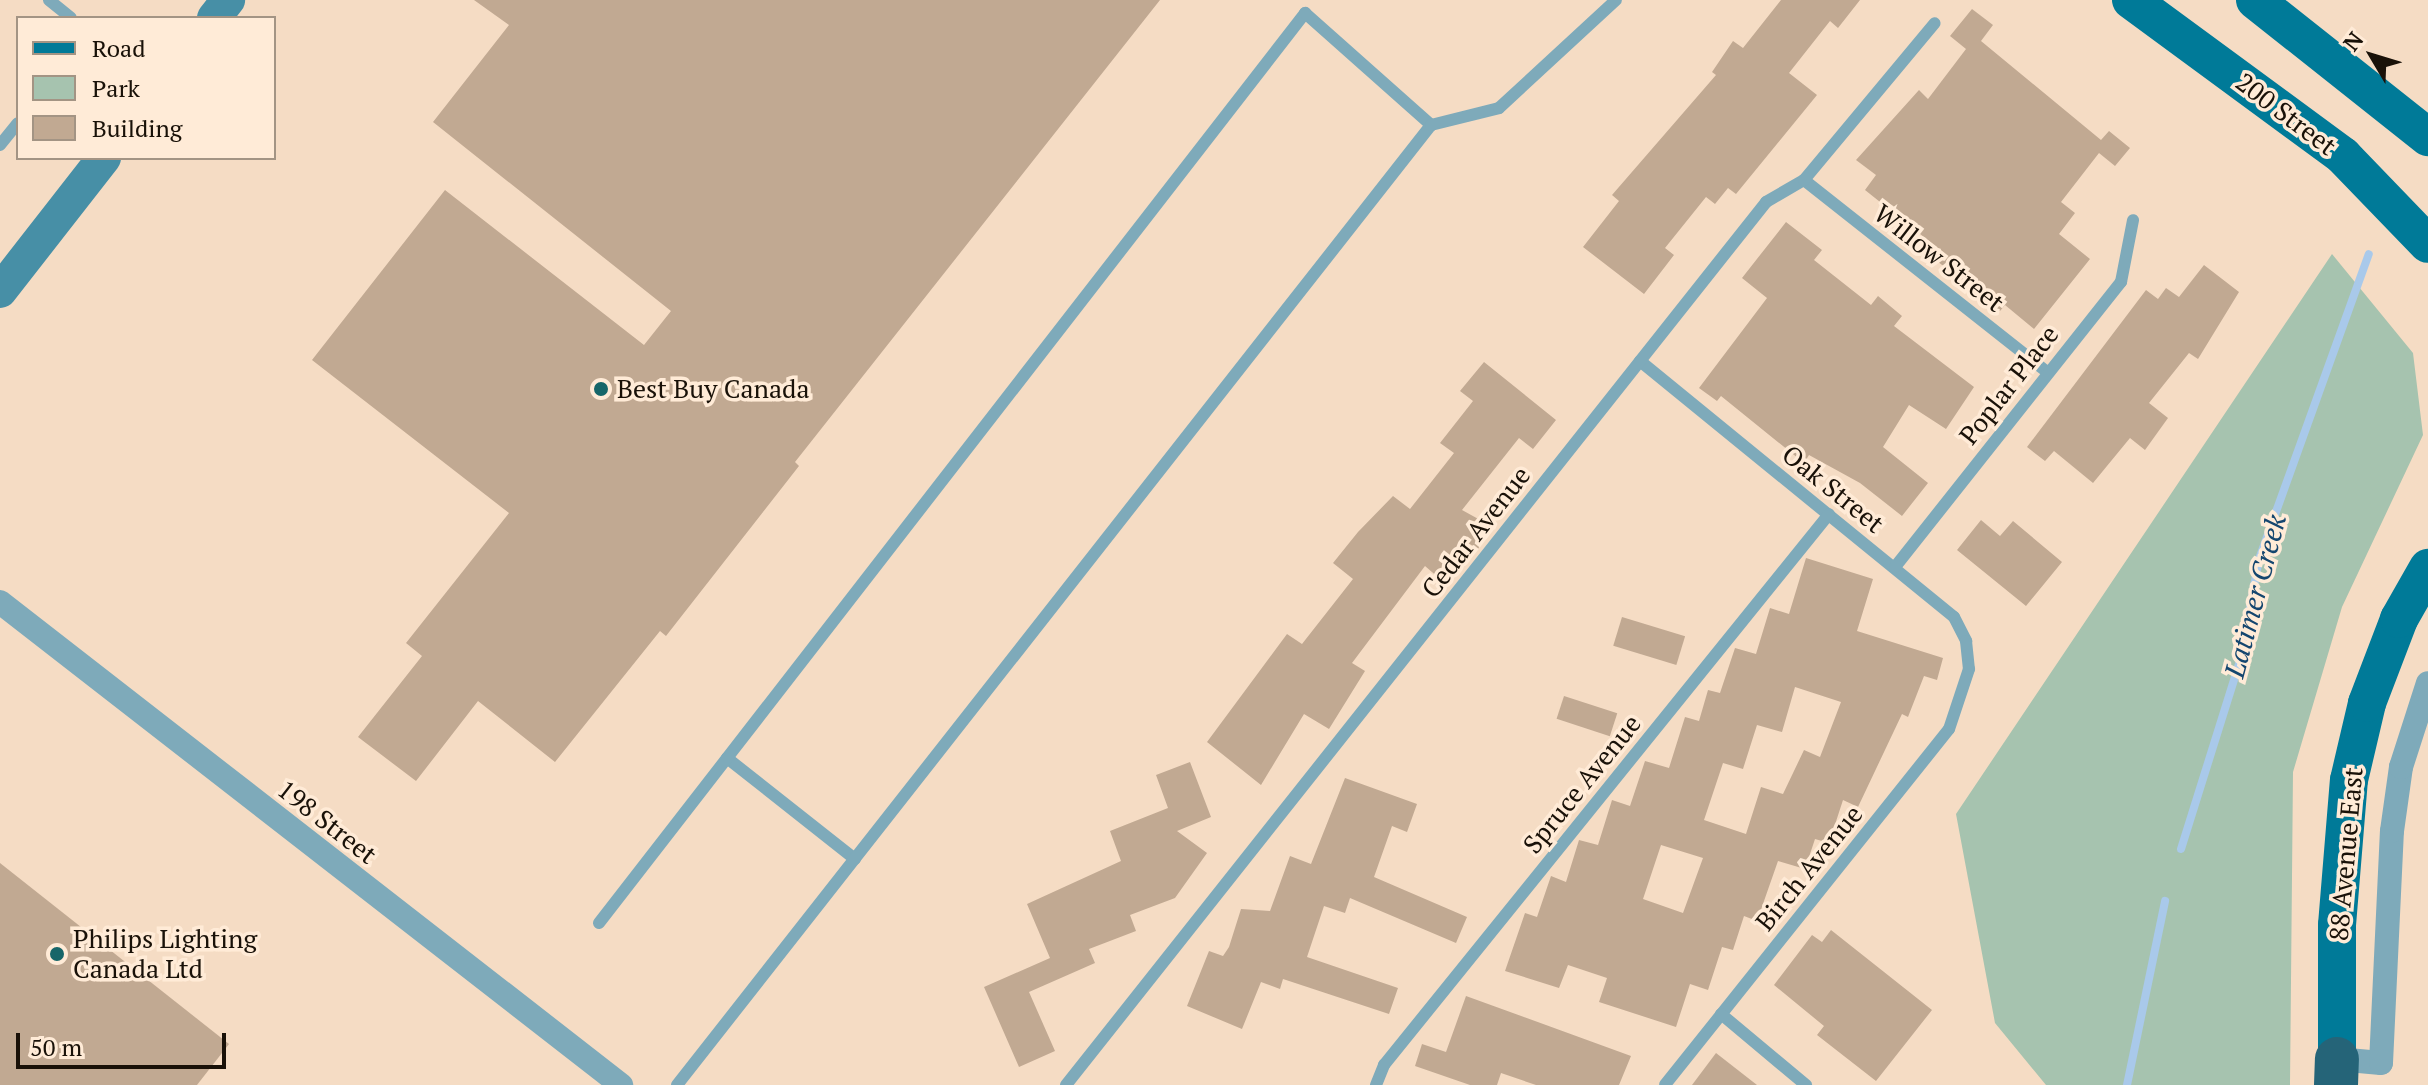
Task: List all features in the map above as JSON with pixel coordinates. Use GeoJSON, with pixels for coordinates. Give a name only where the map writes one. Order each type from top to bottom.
{"type":"FeatureCollection","features":[{"type":"Feature","properties":{"kind":"main road","name":"200 Street"},"geometry":{"type":"LineString","coordinates":[[2131,0],[2343,156],[2428,244]]}},
{"type":"Feature","properties":{"kind":"main road"},"geometry":{"type":"LineString","coordinates":[[2255,0],[2428,137]]}},
{"type":"Feature","properties":{"kind":"main road","name":"88 Avenue East"},"geometry":{"type":"LineString","coordinates":[[2336,1072],[2337,925],[2349,780],[2367,703],[2399,619],[2428,568]]}},
{"type":"Feature","properties":{"kind":"street"},"geometry":{"type":"LineString","coordinates":[[216,16],[228,0]]}},
{"type":"Feature","properties":{"kind":"street"},"geometry":{"type":"LineString","coordinates":[[0,291],[102,160]]}},
{"type":"Feature","properties":{"kind":"street","name":"198 Street"},"geometry":{"type":"LineString","coordinates":[[0,602],[621,1085]]}},
{"type":"Feature","properties":{"kind":"street","name":"88 Avenue East"},"geometry":{"type":"LineString","coordinates":[[2336,1072],[2381,1063],[2392,831],[2401,767],[2428,683]]}},
{"type":"Feature","properties":{"kind":"lane"},"geometry":{"type":"LineString","coordinates":[[49,0],[69,16]]}},
{"type":"Feature","properties":{"kind":"lane"},"geometry":{"type":"LineString","coordinates":[[677,1085],[1431,125],[1499,108],[1616,0]]}},
{"type":"Feature","properties":{"kind":"lane"},"geometry":{"type":"LineString","coordinates":[[599,923],[1305,13],[1431,125]]}},
{"type":"Feature","properties":{"kind":"lane","name":"Cedar Avenue"},"geometry":{"type":"LineString","coordinates":[[1066,1085],[1766,202],[1804,180],[1935,23]]}},
{"type":"Feature","properties":{"kind":"lane"},"geometry":{"type":"LineString","coordinates":[[0,145],[16,125]]}},
{"type":"Feature","properties":{"kind":"lane","name":"Willow Street"},"geometry":{"type":"LineString","coordinates":[[1804,180],[2047,372]]}},
{"type":"Feature","properties":{"kind":"lane","name":"Poplar Place"},"geometry":{"type":"LineString","coordinates":[[1895,567],[2121,282],[2133,220]]}},
{"type":"Feature","properties":{"kind":"lane","name":"Oak Street"},"geometry":{"type":"LineString","coordinates":[[1640,361],[1954,617],[1966,641],[1969,669]]}},
{"type":"Feature","properties":{"kind":"lane","name":"Spruce Avenue"},"geometry":{"type":"LineString","coordinates":[[1376,1085],[1384,1065],[1829,514]]}},
{"type":"Feature","properties":{"kind":"lane","name":"Birch Avenue"},"geometry":{"type":"LineString","coordinates":[[1665,1085],[1949,729],[1969,669]]}},
{"type":"Feature","properties":{"kind":"lane"},"geometry":{"type":"LineString","coordinates":[[727,758],[855,859]]}},
{"type":"Feature","properties":{"kind":"lane"},"geometry":{"type":"LineString","coordinates":[[1721,1014],[1806,1085]]}},
{"type":"Feature","properties":{"kind":"green space"},"geometry":{"type":"Polygon","coordinates":[[[2332,254],[2413,353],[2423,435],[2342,607],[2293,772],[2290,1085],[2046,1085],[1995,1023],[1956,814],[2332,254]]]}},
{"type":"Feature","properties":{"kind":"building","name":"Best Buy Canada"},"geometry":{"type":"Polygon","coordinates":[[[474,0],[1160,0],[795,462],[799,466],[666,636],[660,631],[555,762],[478,701],[416,781],[358,737],[422,656],[406,643],[509,513],[312,360],[445,190],[644,345],[671,311],[433,122],[509,25],[474,0]]]}},
{"type":"Feature","properties":{"kind":"building"},"geometry":{"type":"Polygon","coordinates":[[[1781,0],[1860,0],[1838,28],[1830,21],[1789,73],[1817,95],[1736,194],[1728,188],[1715,204],[1706,197],[1665,248],[1674,255],[1644,294],[1583,247],[1619,201],[1612,195],[1716,75],[1712,72],[1733,41],[1743,48],[1781,0]]]}},
{"type":"Feature","properties":{"kind":"building"},"geometry":{"type":"Polygon","coordinates":[[[1972,9],[1993,25],[1981,41],[2101,140],[2109,131],[2130,148],[2115,166],[2099,153],[2061,202],[2075,213],[2059,234],[2090,259],[2034,329],[2005,305],[2000,311],[1937,261],[1944,253],[1865,190],[1876,175],[1856,160],[1919,90],[1928,99],[1966,49],[1950,36],[1972,9]]]}},
{"type":"Feature","properties":{"kind":"building"},"geometry":{"type":"Polygon","coordinates":[[[1786,222],[1822,250],[1814,260],[1871,305],[1878,296],[1902,316],[1894,326],[1974,387],[1946,429],[1909,405],[1883,447],[1928,483],[1902,516],[1860,483],[1809,455],[1804,463],[1721,396],[1717,401],[1699,388],[1767,298],[1742,278],[1786,222]]]}},
{"type":"Feature","properties":{"kind":"building"},"geometry":{"type":"Polygon","coordinates":[[[2204,265],[2239,292],[2198,359],[2189,353],[2149,403],[2168,418],[2145,450],[2130,438],[2093,483],[2054,451],[2045,461],[2027,447],[2146,290],[2158,299],[2166,288],[2179,297],[2204,265]]]}},
{"type":"Feature","properties":{"kind":"building"},"geometry":{"type":"Polygon","coordinates":[[[1484,362],[1556,420],[1533,449],[1519,438],[1462,510],[1491,526],[1478,549],[1468,543],[1440,579],[1425,566],[1352,663],[1365,671],[1329,729],[1304,714],[1261,785],[1207,742],[1287,634],[1302,644],[1353,579],[1333,563],[1358,532],[1393,496],[1410,509],[1454,453],[1440,443],[1473,401],[1460,391],[1484,362]]]}},
{"type":"Feature","properties":{"kind":"building"},"geometry":{"type":"Polygon","coordinates":[[[1981,520],[2000,536],[2013,521],[2062,562],[2026,606],[1957,550],[1981,520]]]}},
{"type":"Feature","properties":{"kind":"building"},"geometry":{"type":"Polygon","coordinates":[[[1806,558],[1873,579],[1857,631],[1943,658],[1937,680],[1924,676],[1908,717],[1902,714],[1858,807],[1843,800],[1829,843],[1815,839],[1805,869],[1778,861],[1757,921],[1744,916],[1733,950],[1722,947],[1708,990],[1690,984],[1676,1027],[1599,1002],[1607,978],[1568,965],[1559,988],[1505,971],[1525,913],[1537,917],[1551,876],[1566,882],[1579,840],[1598,845],[1612,800],[1630,806],[1645,761],[1669,768],[1685,717],[1699,721],[1708,690],[1720,693],[1735,648],[1756,654],[1770,608],[1789,614],[1806,558]],[[1795,687],[1782,732],[1757,725],[1743,769],[1723,763],[1704,820],[1746,834],[1761,787],[1783,794],[1804,750],[1820,757],[1841,702],[1795,687]],[[1661,845],[1643,899],[1683,913],[1703,858],[1661,845]]]}},
{"type":"Feature","properties":{"kind":"building"},"geometry":{"type":"Polygon","coordinates":[[[1622,617],[1685,636],[1676,665],[1613,646],[1622,617]]]}},
{"type":"Feature","properties":{"kind":"building"},"geometry":{"type":"Polygon","coordinates":[[[1564,696],[1617,713],[1610,736],[1557,719],[1564,696]]]}},
{"type":"Feature","properties":{"kind":"building"},"geometry":{"type":"Polygon","coordinates":[[[1190,762],[1211,817],[1177,831],[1207,853],[1175,898],[1130,915],[1136,931],[1089,949],[1095,963],[1029,992],[1055,1051],[1019,1067],[984,987],[1050,958],[1027,904],[1121,861],[1110,831],[1168,808],[1156,775],[1190,762]]]}},
{"type":"Feature","properties":{"kind":"building"},"geometry":{"type":"Polygon","coordinates":[[[1345,778],[1417,804],[1407,832],[1392,826],[1374,877],[1467,917],[1456,943],[1350,898],[1345,913],[1324,906],[1307,957],[1398,988],[1389,1014],[1283,979],[1280,989],[1261,982],[1242,1029],[1187,1006],[1209,951],[1223,956],[1229,947],[1241,909],[1270,911],[1290,856],[1311,864],[1345,778]]]}},
{"type":"Feature","properties":{"kind":"building","name":"Philips Lighting Canada Ltd"},"geometry":{"type":"Polygon","coordinates":[[[0,863],[229,1044],[197,1085],[0,1085],[0,863]]]}},
{"type":"Feature","properties":{"kind":"building"},"geometry":{"type":"Polygon","coordinates":[[[1831,930],[1932,1010],[1876,1081],[1817,1035],[1824,1026],[1774,985],[1812,935],[1822,942],[1831,930]]]}},
{"type":"Feature","properties":{"kind":"building"},"geometry":{"type":"Polygon","coordinates":[[[1466,996],[1631,1056],[1619,1085],[1536,1085],[1501,1073],[1497,1085],[1470,1085],[1415,1066],[1422,1044],[1446,1052],[1466,996]]]}},
{"type":"Feature","properties":{"kind":"building"},"geometry":{"type":"Polygon","coordinates":[[[1716,1053],[1757,1085],[1692,1085],[1716,1053]]]}},
{"type":"Feature","properties":{"kind":"waterway","name":"Latimer Creek"},"geometry":{"type":"LineString","coordinates":[[2181,849],[2241,657],[2259,559],[2369,254]]}},
{"type":"Feature","properties":{"kind":"waterway","name":"Latimer Creek"},"geometry":{"type":"LineString","coordinates":[[2127,1085],[2165,901]]}},
{"type":"Feature","properties":{"kind":"place","name":"Best Buy Canada"},"geometry":{"type":"Point","coordinates":[601,389]}},
{"type":"Feature","properties":{"kind":"place","name":"Philips Lighting Canada Ltd"},"geometry":{"type":"Point","coordinates":[57,954]}}]}
